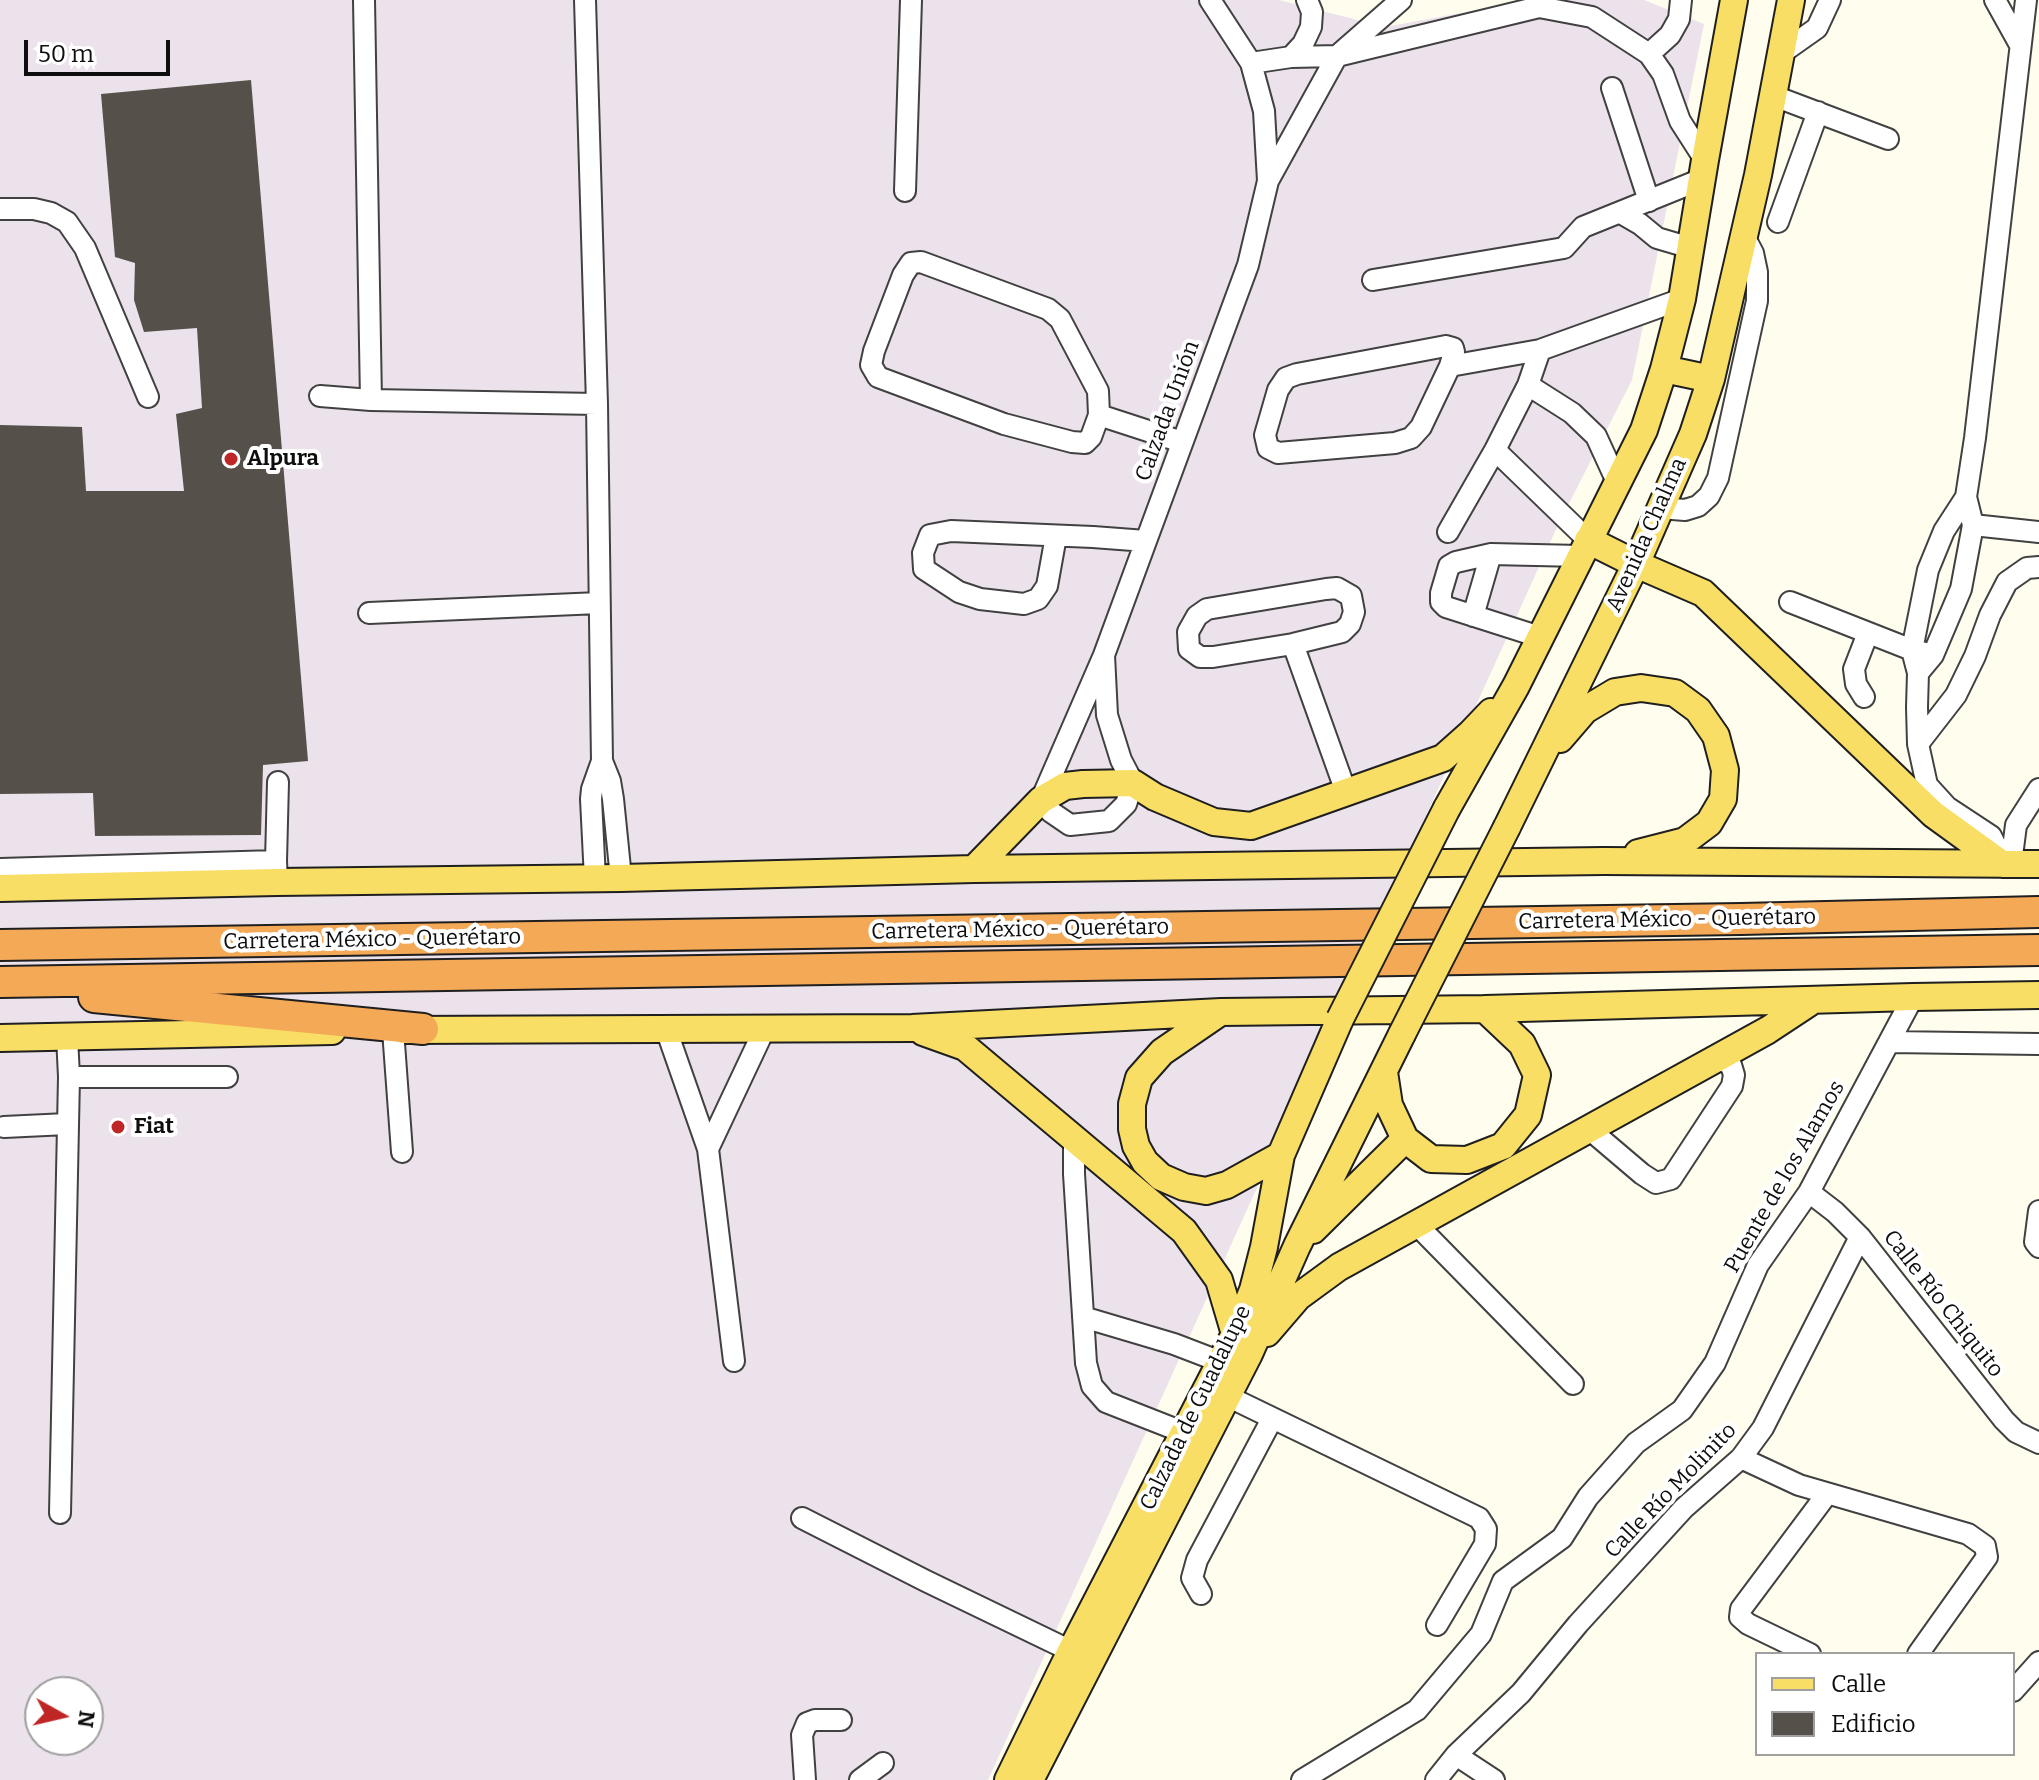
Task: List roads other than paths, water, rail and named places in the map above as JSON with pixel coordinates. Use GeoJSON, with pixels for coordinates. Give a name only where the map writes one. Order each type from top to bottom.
{"type":"FeatureCollection","features":[{"type":"Feature","properties":{"kind":"highway","name":"Carretera México - Querétaro"},"geometry":{"type":"LineString","coordinates":[[0,945],[2039,912]]}},
{"type":"Feature","properties":{"kind":"highway","name":"Carretera México - Querétaro"},"geometry":{"type":"LineString","coordinates":[[0,984],[2039,950]]}},
{"type":"Feature","properties":{"kind":"highway"},"geometry":{"type":"LineString","coordinates":[[0,984],[408,1030]]}},
{"type":"Feature","properties":{"kind":"main road"},"geometry":{"type":"LineString","coordinates":[[974,869],[1041,800],[1065,786],[1133,783],[1155,797],[1214,822],[1251,826],[1443,758],[1516,686],[1644,430],[1664,369],[1682,299],[1734,0]]}},
{"type":"Feature","properties":{"kind":"main road","name":"Avenida Chalma"},"geometry":{"type":"LineString","coordinates":[[1402,1034],[1636,564],[1693,434],[1712,374],[1744,236],[1791,0]]}},
{"type":"Feature","properties":{"kind":"main road"},"geometry":{"type":"LineString","coordinates":[[1664,369],[1712,374]]}},
{"type":"Feature","properties":{"kind":"main road"},"geometry":{"type":"LineString","coordinates":[[1584,548],[1636,564],[1703,593],[1933,814],[2006,864]]}},
{"type":"Feature","properties":{"kind":"main road","name":"Calzada de Guadalupe"},"geometry":{"type":"LineString","coordinates":[[1030,1780],[1227,1396],[1264,1247],[1281,1155],[1340,1019],[1447,808],[1516,686]]}},
{"type":"Feature","properties":{"kind":"main road"},"geometry":{"type":"LineString","coordinates":[[1536,766],[1585,710],[1615,692],[1641,688],[1675,693],[1698,710],[1716,736],[1725,770],[1723,799],[1709,823],[1685,841],[1604,861]]}},
{"type":"Feature","properties":{"kind":"main road"},"geometry":{"type":"LineString","coordinates":[[0,888],[277,872],[608,878],[974,869],[1604,861],[2039,864]]}},
{"type":"Feature","properties":{"kind":"main road"},"geometry":{"type":"LineString","coordinates":[[0,1038],[408,1030],[912,1028],[1221,1012],[1485,1009],[2039,995]]}},
{"type":"Feature","properties":{"kind":"main road"},"geometry":{"type":"LineString","coordinates":[[912,1028],[965,1047],[1184,1231],[1219,1280],[1242,1344],[1339,1267],[1768,1030],[1813,1000]]}},
{"type":"Feature","properties":{"kind":"main road"},"geometry":{"type":"LineString","coordinates":[[1384,1072],[1389,1105],[1405,1139],[1431,1159],[1467,1160],[1503,1146],[1528,1115],[1537,1075],[1522,1044],[1485,1009]]}},
{"type":"Feature","properties":{"kind":"main road"},"geometry":{"type":"LineString","coordinates":[[1221,1012],[1162,1052],[1139,1078],[1132,1104],[1136,1146],[1145,1162],[1161,1177],[1184,1187],[1206,1191],[1227,1185],[1281,1155]]}},
{"type":"Feature","properties":{"kind":"main road","name":"Calzada de Guadalupe"},"geometry":{"type":"LineString","coordinates":[[1008,1780],[1071,1651],[1221,1362],[1242,1344],[1297,1246],[1402,1034]]}},
{"type":"Feature","properties":{"kind":"main road"},"geometry":{"type":"LineString","coordinates":[[1297,1246],[1405,1139]]}},
{"type":"Feature","properties":{"kind":"street"},"geometry":{"type":"LineString","coordinates":[[364,0],[371,400]]}},
{"type":"Feature","properties":{"kind":"street"},"geometry":{"type":"LineString","coordinates":[[585,0],[597,404],[602,761],[613,799],[608,878]]}},
{"type":"Feature","properties":{"kind":"street"},"geometry":{"type":"LineString","coordinates":[[905,191],[911,0]]}},
{"type":"Feature","properties":{"kind":"street","name":"Calzada Unión"},"geometry":{"type":"LineString","coordinates":[[1210,0],[1251,63],[1264,111],[1268,181]]}},
{"type":"Feature","properties":{"kind":"street"},"geometry":{"type":"LineString","coordinates":[[1291,57],[1303,44],[1311,27],[1312,12],[1307,0]]}},
{"type":"Feature","properties":{"kind":"street","name":"Calzada Unión"},"geometry":{"type":"LineString","coordinates":[[1041,800],[1104,655],[1248,265],[1268,181],[1337,56],[1401,0]]}},
{"type":"Feature","properties":{"kind":"street"},"geometry":{"type":"LineString","coordinates":[[1649,54],[1670,35],[1679,19],[1681,0]]}},
{"type":"Feature","properties":{"kind":"street"},"geometry":{"type":"LineString","coordinates":[[1783,52],[1817,28],[1830,0]]}},
{"type":"Feature","properties":{"kind":"street"},"geometry":{"type":"LineString","coordinates":[[1995,0],[2020,45]]}},
{"type":"Feature","properties":{"kind":"street"},"geometry":{"type":"LineString","coordinates":[[1918,673],[1933,655],[1961,589],[1973,525],[1966,497],[2026,0]]}},
{"type":"Feature","properties":{"kind":"street"},"geometry":{"type":"LineString","coordinates":[[1251,63],[1291,57],[1337,56],[1539,7],[1592,17],[1649,54],[1663,74],[1703,170],[1649,201],[1583,227],[1564,248],[1373,280]]}},
{"type":"Feature","properties":{"kind":"street"},"geometry":{"type":"LineString","coordinates":[[1612,88],[1649,201]]}},
{"type":"Feature","properties":{"kind":"street"},"geometry":{"type":"LineString","coordinates":[[1774,96],[1888,139]]}},
{"type":"Feature","properties":{"kind":"street"},"geometry":{"type":"LineString","coordinates":[[1778,222],[1818,112]]}},
{"type":"Feature","properties":{"kind":"street"},"geometry":{"type":"LineString","coordinates":[[0,209],[34,209],[51,213],[67,222],[85,248],[148,397]]}},
{"type":"Feature","properties":{"kind":"street"},"geometry":{"type":"LineString","coordinates":[[1621,213],[1657,238],[1691,248]]}},
{"type":"Feature","properties":{"kind":"street"},"geometry":{"type":"LineString","coordinates":[[1660,508],[1685,510],[1698,506],[1709,496],[1718,478],[1757,301],[1757,272],[1753,253],[1744,236]]}},
{"type":"Feature","properties":{"kind":"street"},"geometry":{"type":"LineString","coordinates":[[921,262],[1048,309],[1060,319],[1098,391],[1099,415],[1091,437],[1085,443],[1072,442],[1004,424],[878,377],[871,365],[874,351],[903,275],[911,263],[921,262]]}},
{"type":"Feature","properties":{"kind":"street"},"geometry":{"type":"LineString","coordinates":[[1450,366],[1540,350],[1682,299]]}},
{"type":"Feature","properties":{"kind":"street"},"geometry":{"type":"LineString","coordinates":[[1446,346],[1453,348],[1454,352],[1450,366],[1421,427],[1411,438],[1395,443],[1278,453],[1268,448],[1265,435],[1278,390],[1286,378],[1446,346]]}},
{"type":"Feature","properties":{"kind":"street"},"geometry":{"type":"LineString","coordinates":[[1448,532],[1528,385],[1540,350]]}},
{"type":"Feature","properties":{"kind":"street"},"geometry":{"type":"LineString","coordinates":[[1712,374],[1741,373]]}},
{"type":"Feature","properties":{"kind":"street"},"geometry":{"type":"LineString","coordinates":[[1528,385],[1572,413],[1596,436],[1618,484]]}},
{"type":"Feature","properties":{"kind":"street"},"geometry":{"type":"LineString","coordinates":[[320,396],[371,400],[597,404]]}},
{"type":"Feature","properties":{"kind":"street"},"geometry":{"type":"LineString","coordinates":[[1099,415],[1182,442]]}},
{"type":"Feature","properties":{"kind":"street"},"geometry":{"type":"LineString","coordinates":[[1495,450],[1584,548]]}},
{"type":"Feature","properties":{"kind":"street"},"geometry":{"type":"LineString","coordinates":[[1966,497],[1944,531],[1928,570],[1912,650],[1918,673],[1918,744],[1927,785],[1947,807],[1991,836],[2006,864]]}},
{"type":"Feature","properties":{"kind":"street"},"geometry":{"type":"LineString","coordinates":[[1973,525],[2039,532]]}},
{"type":"Feature","properties":{"kind":"street"},"geometry":{"type":"LineString","coordinates":[[1056,536],[1047,586],[1038,599],[1024,604],[980,599],[959,592],[924,569],[923,553],[930,535],[951,531],[1056,536],[1146,541]]}},
{"type":"Feature","properties":{"kind":"street"},"geometry":{"type":"LineString","coordinates":[[1540,637],[1446,607],[1441,602],[1441,593],[1449,566],[1491,554],[1584,548]]}},
{"type":"Feature","properties":{"kind":"street"},"geometry":{"type":"LineString","coordinates":[[1473,616],[1491,554]]}},
{"type":"Feature","properties":{"kind":"street"},"geometry":{"type":"LineString","coordinates":[[1918,744],[1956,695],[2007,582],[2027,568],[2039,567]]}},
{"type":"Feature","properties":{"kind":"street"},"geometry":{"type":"LineString","coordinates":[[1337,588],[1351,596],[1354,612],[1350,624],[1342,632],[1293,644],[1200,657],[1189,649],[1188,632],[1197,616],[1207,609],[1337,588]]}},
{"type":"Feature","properties":{"kind":"street"},"geometry":{"type":"LineString","coordinates":[[1790,602],[1912,650],[1933,655]]}},
{"type":"Feature","properties":{"kind":"street"},"geometry":{"type":"LineString","coordinates":[[369,613],[599,603]]}},
{"type":"Feature","properties":{"kind":"street"},"geometry":{"type":"LineString","coordinates":[[1864,697],[1856,684],[1854,669],[1868,633]]}},
{"type":"Feature","properties":{"kind":"street"},"geometry":{"type":"LineString","coordinates":[[1293,644],[1346,792]]}},
{"type":"Feature","properties":{"kind":"street","name":"Calzada Unión"},"geometry":{"type":"LineString","coordinates":[[1104,655],[1107,715],[1121,760],[1133,783]]}},
{"type":"Feature","properties":{"kind":"street"},"geometry":{"type":"LineString","coordinates":[[0,869],[277,872],[278,782]]}},
{"type":"Feature","properties":{"kind":"street"},"geometry":{"type":"LineString","coordinates":[[1041,800],[1051,812],[1070,825],[1109,821],[1126,804],[1133,783]]}},
{"type":"Feature","properties":{"kind":"street"},"geometry":{"type":"LineString","coordinates":[[2006,864],[2016,825],[2039,789]]}},
{"type":"Feature","properties":{"kind":"street","name":"Puente de los Alamos"},"geometry":{"type":"LineString","coordinates":[[1302,1780],[1417,1710],[1481,1634],[1503,1581],[1562,1538],[1588,1497],[1636,1443],[1682,1410],[1715,1363],[1758,1265],[1809,1192],[1913,997]]}},
{"type":"Feature","properties":{"kind":"street"},"geometry":{"type":"LineString","coordinates":[[708,1149],[765,1028]]}},
{"type":"Feature","properties":{"kind":"street"},"geometry":{"type":"LineString","coordinates":[[666,1029],[708,1149],[734,1361]]}},
{"type":"Feature","properties":{"kind":"street"},"geometry":{"type":"LineString","coordinates":[[402,1152],[408,1030]]}},
{"type":"Feature","properties":{"kind":"street"},"geometry":{"type":"LineString","coordinates":[[60,1513],[69,1077],[67,1036]]}},
{"type":"Feature","properties":{"kind":"street"},"geometry":{"type":"LineString","coordinates":[[1889,1042],[2039,1044]]}},
{"type":"Feature","properties":{"kind":"street"},"geometry":{"type":"LineString","coordinates":[[1589,1129],[1656,1183],[1671,1179],[1732,1086],[1734,1075],[1731,1065],[1718,1058]]}},
{"type":"Feature","properties":{"kind":"street"},"geometry":{"type":"LineString","coordinates":[[69,1077],[227,1077]]}},
{"type":"Feature","properties":{"kind":"street"},"geometry":{"type":"LineString","coordinates":[[4,1127],[67,1124]]}},
{"type":"Feature","properties":{"kind":"street"},"geometry":{"type":"LineString","coordinates":[[1074,1139],[1086,1363],[1092,1386],[1106,1402],[1185,1433]]}},
{"type":"Feature","properties":{"kind":"street","name":"Calle Río Chiquito"},"geometry":{"type":"LineString","coordinates":[[1809,1192],[1860,1237],[2004,1420],[2016,1432],[2039,1443]]}},
{"type":"Feature","properties":{"kind":"street"},"geometry":{"type":"LineString","coordinates":[[2039,1211],[2035,1242],[2039,1247]]}},
{"type":"Feature","properties":{"kind":"street"},"geometry":{"type":"LineString","coordinates":[[1416,1224],[1573,1384]]}},
{"type":"Feature","properties":{"kind":"street","name":"Calle Río Molinito"},"geometry":{"type":"LineString","coordinates":[[1436,1780],[1456,1755],[1521,1693],[1578,1624],[1684,1508],[1741,1458],[1763,1428],[1860,1237]]}},
{"type":"Feature","properties":{"kind":"street"},"geometry":{"type":"LineString","coordinates":[[1083,1317],[1174,1344],[1221,1362]]}},
{"type":"Feature","properties":{"kind":"street"},"geometry":{"type":"LineString","coordinates":[[1227,1396],[1479,1518],[1486,1529],[1485,1544],[1437,1625]]}},
{"type":"Feature","properties":{"kind":"street"},"geometry":{"type":"LineString","coordinates":[[1201,1594],[1192,1578],[1197,1560],[1272,1419]]}},
{"type":"Feature","properties":{"kind":"street"},"geometry":{"type":"LineString","coordinates":[[1741,1458],[1799,1485],[1968,1534],[1985,1546],[1987,1557],[1919,1652]]}},
{"type":"Feature","properties":{"kind":"street"},"geometry":{"type":"LineString","coordinates":[[1806,1652],[1748,1624],[1740,1617],[1741,1609],[1827,1494]]}},
{"type":"Feature","properties":{"kind":"street"},"geometry":{"type":"LineString","coordinates":[[802,1518],[1071,1651]]}},
{"type":"Feature","properties":{"kind":"street"},"geometry":{"type":"LineString","coordinates":[[2015,1689],[2039,1662]]}},
{"type":"Feature","properties":{"kind":"street"},"geometry":{"type":"LineString","coordinates":[[805,1780],[802,1735],[807,1723],[841,1720]]}},
{"type":"Feature","properties":{"kind":"street"},"geometry":{"type":"LineString","coordinates":[[1456,1755],[1494,1780]]}},
{"type":"Feature","properties":{"kind":"street"},"geometry":{"type":"LineString","coordinates":[[860,1780],[883,1763]]}},
{"type":"Feature","properties":{"kind":"place","name":"Alpura"},"geometry":{"type":"Point","coordinates":[231,459]}},
{"type":"Feature","properties":{"kind":"place","name":"Fiat"},"geometry":{"type":"Point","coordinates":[118,1127]}}]}
